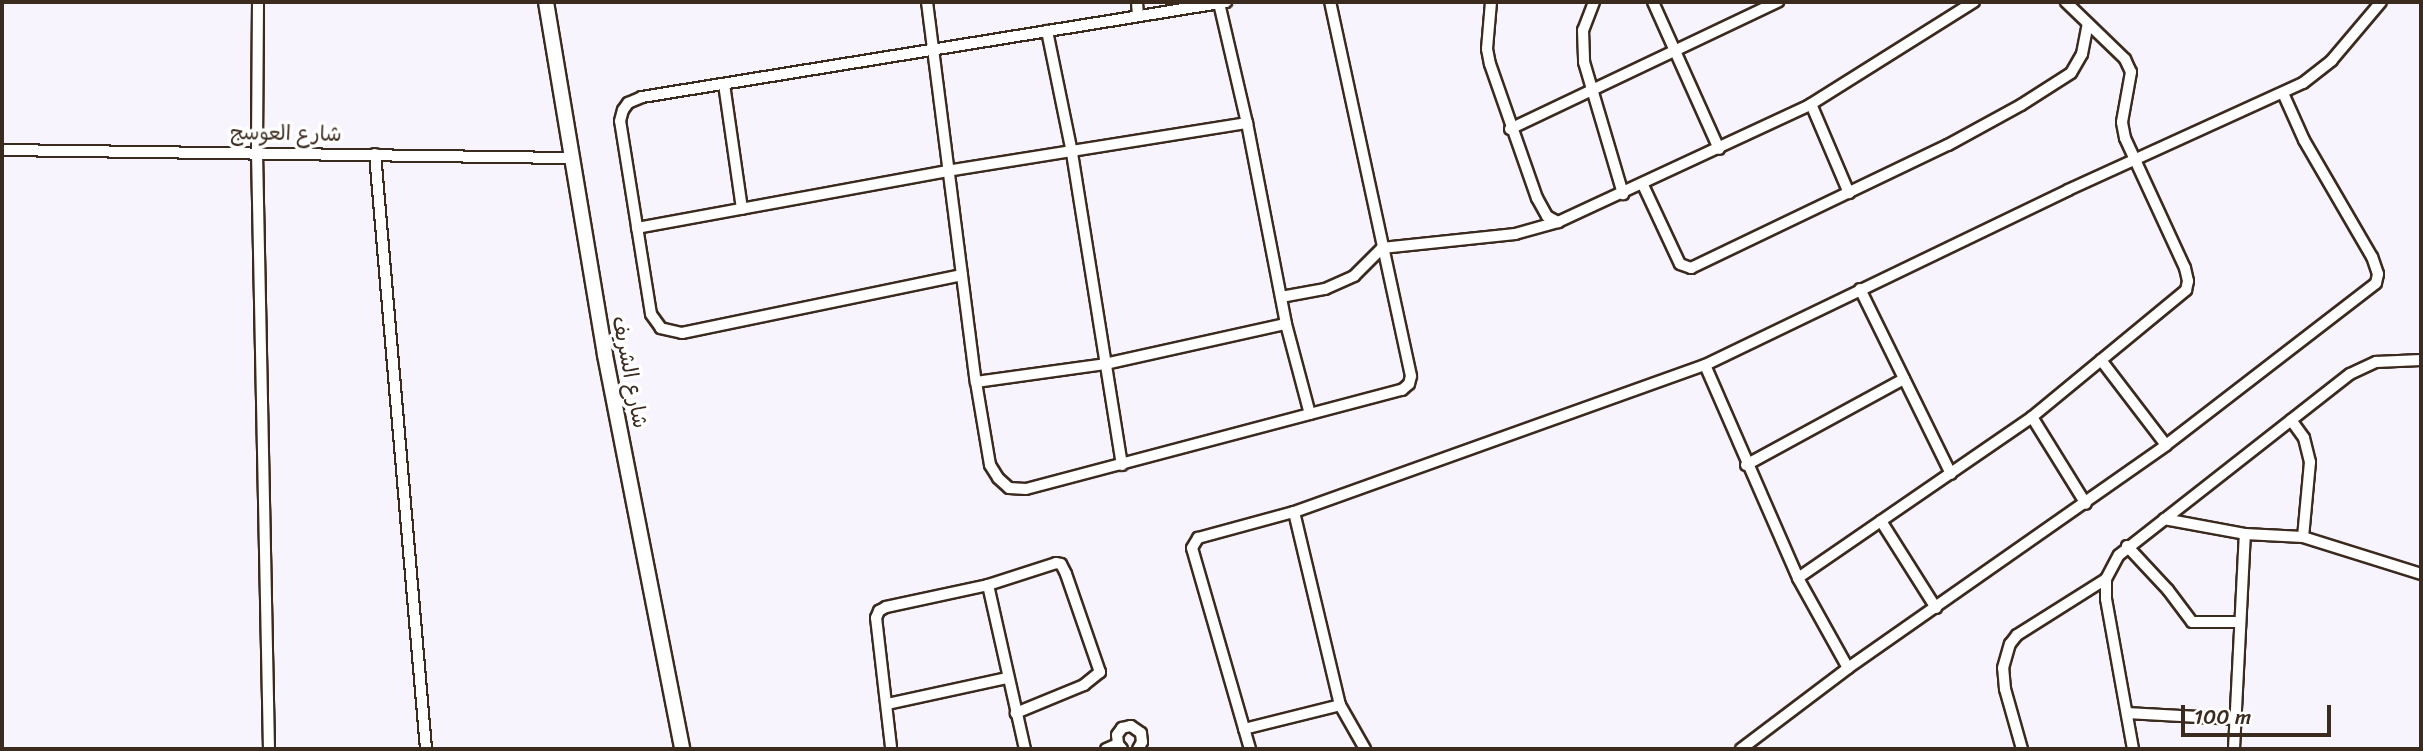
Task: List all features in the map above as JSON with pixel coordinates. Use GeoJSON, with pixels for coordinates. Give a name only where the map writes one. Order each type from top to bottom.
{"type":"FeatureCollection","features":[{"type":"Feature","properties":{"kind":"main road","name":"شارع الشريف"},"geometry":{"type":"LineString","coordinates":[[546,2],[570,158],[682,749]]}},
{"type":"Feature","properties":{"kind":"street"},"geometry":{"type":"LineString","coordinates":[[258,2],[257,152],[269,749]]}},
{"type":"Feature","properties":{"kind":"street"},"geometry":{"type":"LineString","coordinates":[[928,2],[947,171],[990,465],[998,478],[1009,488],[1026,489],[1059,483],[1402,390],[1409,384],[1411,376],[1330,2]]}},
{"type":"Feature","properties":{"kind":"street"},"geometry":{"type":"LineString","coordinates":[[1138,2],[1139,16]]}},
{"type":"Feature","properties":{"kind":"street"},"geometry":{"type":"LineString","coordinates":[[962,275],[672,333],[661,328],[651,314],[620,121],[623,110],[628,103],[642,97],[1222,2],[1286,324],[1310,414]]}},
{"type":"Feature","properties":{"kind":"street"},"geometry":{"type":"LineString","coordinates":[[1491,2],[1487,49],[1510,129],[1537,198],[1547,216],[1558,222]]}},
{"type":"Feature","properties":{"kind":"street"},"geometry":{"type":"LineString","coordinates":[[1594,2],[1587,13],[1582,44],[1592,91],[1623,194]]}},
{"type":"Feature","properties":{"kind":"street"},"geometry":{"type":"LineString","coordinates":[[1653,2],[1720,149]]}},
{"type":"Feature","properties":{"kind":"street"},"geometry":{"type":"LineString","coordinates":[[1510,129],[1675,53],[1777,2]]}},
{"type":"Feature","properties":{"kind":"street"},"geometry":{"type":"LineString","coordinates":[[1281,297],[1325,289],[1354,276],[1382,248],[1515,234],[1558,222],[1643,185],[1811,104],[1974,2]]}},
{"type":"Feature","properties":{"kind":"street"},"geometry":{"type":"LineString","coordinates":[[1798,578],[2032,417],[2180,298],[2188,281],[2134,160],[2122,122],[2131,72],[2125,59],[2066,2]]}},
{"type":"Feature","properties":{"kind":"street"},"geometry":{"type":"LineString","coordinates":[[1250,749],[1192,548],[1198,538],[1294,512],[1705,365],[2234,112],[2283,93],[2316,74],[2332,60],[2381,2]]}},
{"type":"Feature","properties":{"kind":"street"},"geometry":{"type":"LineString","coordinates":[[1643,185],[1680,264],[1691,268],[1948,145],[2061,80],[2071,73],[2082,54],[2088,24]]}},
{"type":"Feature","properties":{"kind":"street"},"geometry":{"type":"LineString","coordinates":[[1047,31],[1072,153],[1122,465]]}},
{"type":"Feature","properties":{"kind":"street"},"geometry":{"type":"LineString","coordinates":[[724,84],[742,209]]}},
{"type":"Feature","properties":{"kind":"street"},"geometry":{"type":"LineString","coordinates":[[1741,749],[1848,668],[2086,504],[2376,283],[2378,274],[2372,257],[2304,140],[2283,93]]}},
{"type":"Feature","properties":{"kind":"street"},"geometry":{"type":"LineString","coordinates":[[1811,104],[1849,193]]}},
{"type":"Feature","properties":{"kind":"street"},"geometry":{"type":"LineString","coordinates":[[637,228],[947,171],[1247,123]]}},
{"type":"Feature","properties":{"kind":"street","name":"شارع العوسج"},"geometry":{"type":"LineString","coordinates":[[2,150],[570,158]]}},
{"type":"Feature","properties":{"kind":"street"},"geometry":{"type":"LineString","coordinates":[[374,154],[426,749]]}},
{"type":"Feature","properties":{"kind":"street"},"geometry":{"type":"LineString","coordinates":[[1860,289],[1951,474]]}},
{"type":"Feature","properties":{"kind":"street"},"geometry":{"type":"LineString","coordinates":[[976,382],[1105,364],[1286,324]]}},
{"type":"Feature","properties":{"kind":"street"},"geometry":{"type":"LineString","coordinates":[[2133,749],[2106,599],[2106,579],[2110,567],[2127,547],[2364,366],[2393,359],[2421,360]]}},
{"type":"Feature","properties":{"kind":"street"},"geometry":{"type":"LineString","coordinates":[[2101,360],[2166,445]]}},
{"type":"Feature","properties":{"kind":"street"},"geometry":{"type":"LineString","coordinates":[[1705,365],[1746,465],[1798,578],[1848,668]]}},
{"type":"Feature","properties":{"kind":"street"},"geometry":{"type":"LineString","coordinates":[[1746,465],[1903,379]]}},
{"type":"Feature","properties":{"kind":"street"},"geometry":{"type":"LineString","coordinates":[[2032,417],[2086,504]]}},
{"type":"Feature","properties":{"kind":"street"},"geometry":{"type":"LineString","coordinates":[[2291,420],[2304,438],[2310,462],[2303,537]]}},
{"type":"Feature","properties":{"kind":"street"},"geometry":{"type":"LineString","coordinates":[[1294,512],[1340,705],[1365,749]]}},
{"type":"Feature","properties":{"kind":"street"},"geometry":{"type":"LineString","coordinates":[[2164,519],[2245,534],[2303,537],[2421,574]]}},
{"type":"Feature","properties":{"kind":"street"},"geometry":{"type":"LineString","coordinates":[[1881,521],[1936,608]]}},
{"type":"Feature","properties":{"kind":"street"},"geometry":{"type":"LineString","coordinates":[[2234,749],[2245,534]]}},
{"type":"Feature","properties":{"kind":"street"},"geometry":{"type":"LineString","coordinates":[[2127,547],[2168,590],[2192,622],[2240,622]]}},
{"type":"Feature","properties":{"kind":"street"},"geometry":{"type":"LineString","coordinates":[[891,747],[876,618],[879,611],[886,607],[988,585],[1056,563],[1061,564],[1100,664],[1100,672],[1096,678],[1016,713]]}},
{"type":"Feature","properties":{"kind":"street"},"geometry":{"type":"LineString","coordinates":[[2022,749],[2005,689],[2003,668],[2010,644],[2017,635],[2106,579]]}},
{"type":"Feature","properties":{"kind":"street"},"geometry":{"type":"LineString","coordinates":[[988,585],[1025,749]]}},
{"type":"Feature","properties":{"kind":"street"},"geometry":{"type":"LineString","coordinates":[[887,704],[1007,678]]}},
{"type":"Feature","properties":{"kind":"street"},"geometry":{"type":"LineString","coordinates":[[1244,729],[1340,705]]}},
{"type":"Feature","properties":{"kind":"street"},"geometry":{"type":"LineString","coordinates":[[2127,713],[2235,719]]}},
{"type":"Feature","properties":{"kind":"street"},"geometry":{"type":"LineString","coordinates":[[1106,749],[1120,746],[1119,731],[1126,726],[1135,727],[1143,738],[1138,749]]}}]}
